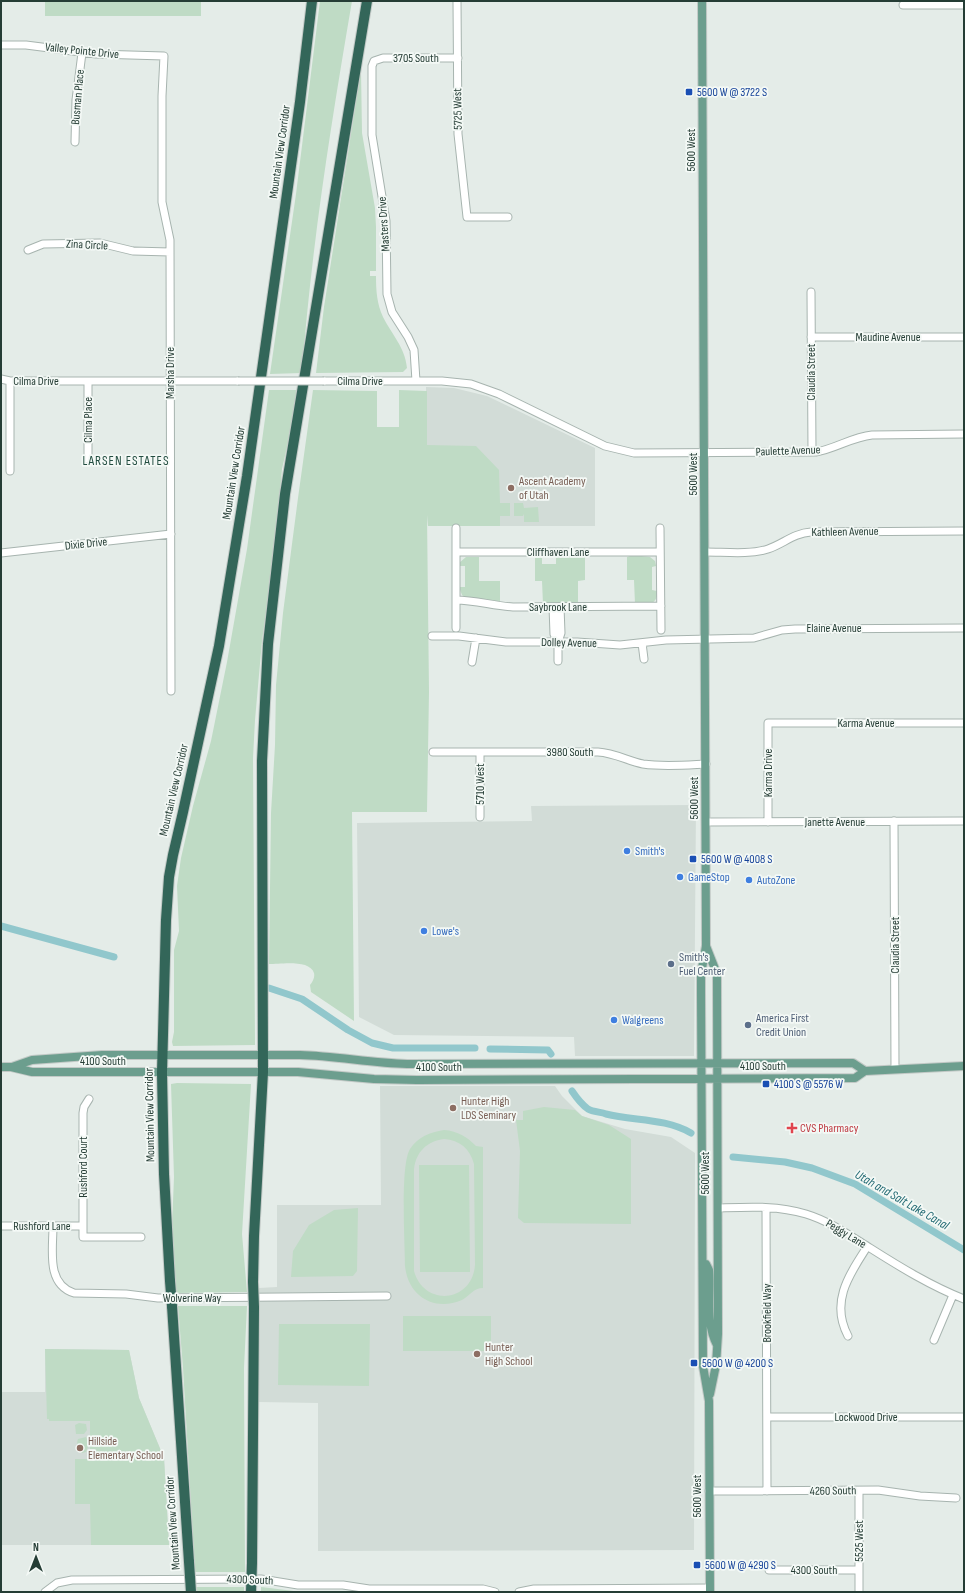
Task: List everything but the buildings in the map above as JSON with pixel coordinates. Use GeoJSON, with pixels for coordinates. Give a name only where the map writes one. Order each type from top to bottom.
{"type":"FeatureCollection","features":[{"type":"Feature","properties":{"kind":"highway","name":"Mountain View Corridor"},"geometry":{"type":"LineString","coordinates":[[191,1592],[164,1174],[162,1056],[167,898],[173,855],[219,646],[247,476],[300,102],[312,1]]}},
{"type":"Feature","properties":{"kind":"highway"},"geometry":{"type":"LineString","coordinates":[[251,1592],[254,1236],[263,1072],[263,731],[266,666],[273,594],[293,445],[367,1]]}},
{"type":"Feature","properties":{"kind":"main road","name":"5600 West"},"geometry":{"type":"LineString","coordinates":[[702,1],[706,552],[706,946],[701,974],[703,1366],[709,1401],[710,1590]]}},
{"type":"Feature","properties":{"kind":"main road","name":"5600 West"},"geometry":{"type":"LineString","coordinates":[[706,946],[717,974],[718,1346],[709,1401]]}},
{"type":"Feature","properties":{"kind":"main road","name":"4100 South"},"geometry":{"type":"LineString","coordinates":[[11,1067],[32,1060],[102,1055],[312,1056],[407,1064],[853,1063],[865,1070],[964,1066]]}},
{"type":"Feature","properties":{"kind":"main road","name":"4100 South"},"geometry":{"type":"LineString","coordinates":[[1,1067],[11,1067],[32,1072],[263,1072],[324,1074],[387,1080],[855,1078],[865,1070]]}},
{"type":"Feature","properties":{"kind":"main road"},"geometry":{"type":"LineString","coordinates":[[703,1264],[706,1264],[709,1270],[710,1324],[712,1335],[718,1346]]}},
{"type":"Feature","properties":{"kind":"street","name":"5725 West"},"geometry":{"type":"LineString","coordinates":[[457,1],[458,134],[467,217],[508,217]]}},
{"type":"Feature","properties":{"kind":"street"},"geometry":{"type":"LineString","coordinates":[[903,5],[964,5]]}},
{"type":"Feature","properties":{"kind":"street","name":"Valley Pointe Drive"},"geometry":{"type":"LineString","coordinates":[[1,45],[26,45],[82,53],[164,56]]}},
{"type":"Feature","properties":{"kind":"street","name":"Busman Place"},"geometry":{"type":"LineString","coordinates":[[75,142],[76,100],[82,53]]}},
{"type":"Feature","properties":{"kind":"street","name":"Marsha Drive"},"geometry":{"type":"LineString","coordinates":[[164,56],[162,96],[162,202],[170,235],[170,691]]}},
{"type":"Feature","properties":{"kind":"street","name":"3705 South"},"geometry":{"type":"LineString","coordinates":[[374,61],[383,58],[458,58]]}},
{"type":"Feature","properties":{"kind":"street","name":"Masters Drive"},"geometry":{"type":"LineString","coordinates":[[374,61],[371,70],[372,135],[386,221],[387,294],[392,312],[408,337],[414,350],[416,381]]}},
{"type":"Feature","properties":{"kind":"street","name":"Zina Circle"},"geometry":{"type":"LineString","coordinates":[[28,250],[43,244],[100,243],[133,251],[170,252]]}},
{"type":"Feature","properties":{"kind":"street","name":"Claudia Street"},"geometry":{"type":"LineString","coordinates":[[811,292],[812,452]]}},
{"type":"Feature","properties":{"kind":"street","name":"Maudine Avenue"},"geometry":{"type":"LineString","coordinates":[[811,337],[964,337]]}},
{"type":"Feature","properties":{"kind":"street","name":"Cilma Drive"},"geometry":{"type":"LineString","coordinates":[[1,379],[10,381],[452,381],[480,387],[507,398],[590,440],[621,450],[647,453],[705,453]]}},
{"type":"Feature","properties":{"kind":"street"},"geometry":{"type":"LineString","coordinates":[[10,381],[10,471]]}},
{"type":"Feature","properties":{"kind":"street","name":"Cilma Place"},"geometry":{"type":"LineString","coordinates":[[88,381],[88,459]]}},
{"type":"Feature","properties":{"kind":"street","name":"Paulette Avenue"},"geometry":{"type":"LineString","coordinates":[[705,453],[812,452],[823,451],[866,435],[964,434]]}},
{"type":"Feature","properties":{"kind":"street"},"geometry":{"type":"LineString","coordinates":[[456,528],[456,628]]}},
{"type":"Feature","properties":{"kind":"street"},"geometry":{"type":"LineString","coordinates":[[660,528],[661,630]]}},
{"type":"Feature","properties":{"kind":"street","name":"Kathleen Avenue"},"geometry":{"type":"LineString","coordinates":[[706,552],[758,552],[775,546],[796,535],[811,532],[964,531]]}},
{"type":"Feature","properties":{"kind":"street","name":"Dixie Drive"},"geometry":{"type":"LineString","coordinates":[[1,553],[170,534]]}},
{"type":"Feature","properties":{"kind":"street","name":"Cliffhaven Lane"},"geometry":{"type":"LineString","coordinates":[[456,552],[660,552]]}},
{"type":"Feature","properties":{"kind":"street","name":"Saybrook Lane"},"geometry":{"type":"LineString","coordinates":[[456,600],[474,601],[504,606],[660,606]]}},
{"type":"Feature","properties":{"kind":"street"},"geometry":{"type":"LineString","coordinates":[[557,607],[554,634],[558,642],[558,661]]}},
{"type":"Feature","properties":{"kind":"street","name":"Elaine Avenue"},"geometry":{"type":"LineString","coordinates":[[706,639],[754,638],[782,630],[795,629],[964,628]]}},
{"type":"Feature","properties":{"kind":"street","name":"Dolley Avenue"},"geometry":{"type":"LineString","coordinates":[[432,636],[459,636],[506,642],[582,642],[620,645],[666,640],[706,639]]}},
{"type":"Feature","properties":{"kind":"street"},"geometry":{"type":"LineString","coordinates":[[472,662],[476,638]]}},
{"type":"Feature","properties":{"kind":"street"},"geometry":{"type":"LineString","coordinates":[[642,643],[644,659]]}},
{"type":"Feature","properties":{"kind":"street","name":"Karma Avenue"},"geometry":{"type":"LineString","coordinates":[[768,723],[964,723]]}},
{"type":"Feature","properties":{"kind":"street","name":"Karma Drive"},"geometry":{"type":"LineString","coordinates":[[768,723],[768,822]]}},
{"type":"Feature","properties":{"kind":"street","name":"3980 South"},"geometry":{"type":"LineString","coordinates":[[433,752],[608,752],[632,761],[648,764],[706,764]]}},
{"type":"Feature","properties":{"kind":"street","name":"5710 West"},"geometry":{"type":"LineString","coordinates":[[480,752],[480,817]]}},
{"type":"Feature","properties":{"kind":"street","name":"Claudia Street"},"geometry":{"type":"LineString","coordinates":[[894,821],[895,1069]]}},
{"type":"Feature","properties":{"kind":"street","name":"Janette Avenue"},"geometry":{"type":"LineString","coordinates":[[706,822],[964,821]]}},
{"type":"Feature","properties":{"kind":"street","name":"Rushford Court"},"geometry":{"type":"LineString","coordinates":[[88,1099],[83,1113],[83,1237],[141,1237]]}},
{"type":"Feature","properties":{"kind":"street","name":"Peggy Lane"},"geometry":{"type":"LineString","coordinates":[[718,1208],[787,1209],[816,1218],[833,1225],[908,1272],[964,1299]]}},
{"type":"Feature","properties":{"kind":"street","name":"Brookfield Way"},"geometry":{"type":"LineString","coordinates":[[766,1208],[767,1491]]}},
{"type":"Feature","properties":{"kind":"street","name":"Rushford Lane"},"geometry":{"type":"LineString","coordinates":[[1,1226],[83,1226]]}},
{"type":"Feature","properties":{"kind":"street","name":"Wolverine Way"},"geometry":{"type":"LineString","coordinates":[[53,1226],[53,1269],[55,1276],[61,1286],[74,1293],[126,1294],[158,1298],[387,1296]]}},
{"type":"Feature","properties":{"kind":"street"},"geometry":{"type":"LineString","coordinates":[[848,1336],[841,1319],[840,1306],[843,1293],[852,1270],[867,1246]]}},
{"type":"Feature","properties":{"kind":"street"},"geometry":{"type":"LineString","coordinates":[[934,1340],[954,1295]]}},
{"type":"Feature","properties":{"kind":"street","name":"Lockwood Drive"},"geometry":{"type":"LineString","coordinates":[[767,1417],[964,1417]]}},
{"type":"Feature","properties":{"kind":"street","name":"4260 South"},"geometry":{"type":"LineString","coordinates":[[709,1491],[886,1491],[920,1496],[956,1498]]}},
{"type":"Feature","properties":{"kind":"street","name":"5525 West"},"geometry":{"type":"LineString","coordinates":[[859,1491],[859,1592]]}},
{"type":"Feature","properties":{"kind":"street","name":"4300 South"},"geometry":{"type":"LineString","coordinates":[[769,1570],[859,1570]]}},
{"type":"Feature","properties":{"kind":"street","name":"4300 South"},"geometry":{"type":"LineString","coordinates":[[45,1592],[54,1585],[67,1580],[261,1579],[298,1585],[343,1585],[353,1589],[433,1591],[486,1589],[495,1592]]}},
{"type":"Feature","properties":{"kind":"street"},"geometry":{"type":"LineString","coordinates":[[519,1592],[529,1589],[710,1590]]}},
{"type":"Feature","properties":{"kind":"shaded area","name":"Ascent Academy of Utah"},"geometry":{"type":"Polygon","coordinates":[[[426,387],[454,388],[487,396],[595,448],[595,526],[428,526],[426,387]]]}},
{"type":"Feature","properties":{"kind":"shaded area"},"geometry":{"type":"Polygon","coordinates":[[[696,805],[694,1056],[575,1056],[574,1037],[394,1035],[359,1017],[357,823],[532,821],[531,806],[696,805]]]}},
{"type":"Feature","properties":{"kind":"shaded area","name":"Hunter High School"},"geometry":{"type":"Polygon","coordinates":[[[380,1086],[555,1086],[562,1096],[582,1116],[625,1129],[671,1137],[695,1153],[694,1550],[318,1551],[318,1403],[259,1402],[259,1288],[277,1287],[277,1205],[381,1205],[380,1086]]]}},
{"type":"Feature","properties":{"kind":"shaded area","name":"Hillside Elementary School"},"geometry":{"type":"Polygon","coordinates":[[[45,1349],[129,1350],[139,1398],[164,1458],[169,1545],[1,1545],[1,1392],[45,1392],[45,1349]]]}},
{"type":"Feature","properties":{"kind":"green space"},"geometry":{"type":"Polygon","coordinates":[[[45,1],[201,1],[201,16],[45,16],[45,1]]]}},
{"type":"Feature","properties":{"kind":"green space"},"geometry":{"type":"Polygon","coordinates":[[[320,1],[352,1],[322,187],[302,373],[270,374],[296,194],[320,1]]]}},
{"type":"Feature","properties":{"kind":"green space"},"geometry":{"type":"Polygon","coordinates":[[[361,70],[362,133],[375,208],[376,227],[376,271],[370,271],[370,276],[376,276],[379,307],[383,317],[401,347],[407,368],[403,372],[316,373],[324,307],[361,70]]]}},
{"type":"Feature","properties":{"kind":"green space"},"geometry":{"type":"Polygon","coordinates":[[[269,390],[300,390],[282,469],[276,541],[262,641],[255,720],[253,758],[255,1045],[173,1046],[174,950],[179,931],[177,886],[181,858],[193,806],[211,741],[227,662],[247,549],[269,390]]]}},
{"type":"Feature","properties":{"kind":"green space"},"geometry":{"type":"Polygon","coordinates":[[[313,390],[377,391],[377,427],[399,427],[399,390],[427,391],[427,445],[476,446],[499,470],[500,503],[510,503],[510,516],[500,516],[500,526],[428,526],[427,515],[429,692],[427,812],[352,812],[354,1021],[311,992],[310,985],[313,980],[314,973],[307,966],[294,963],[269,964],[271,813],[275,745],[276,685],[283,613],[313,390]]]}},
{"type":"Feature","properties":{"kind":"green space"},"geometry":{"type":"Polygon","coordinates":[[[514,503],[523,503],[524,508],[538,507],[539,522],[524,522],[524,514],[523,516],[514,516],[514,503]]]}},
{"type":"Feature","properties":{"kind":"green space"},"geometry":{"type":"Polygon","coordinates":[[[633,555],[650,557],[655,561],[656,566],[652,567],[652,590],[657,591],[657,595],[656,599],[652,603],[635,604],[634,580],[627,580],[627,557],[633,555]]]}},
{"type":"Feature","properties":{"kind":"green space"},"geometry":{"type":"Polygon","coordinates":[[[466,557],[479,557],[479,581],[500,581],[500,603],[465,597],[462,595],[459,587],[465,587],[465,566],[459,566],[459,563],[466,557]]]}},
{"type":"Feature","properties":{"kind":"green space"},"geometry":{"type":"Polygon","coordinates":[[[585,557],[585,580],[578,581],[578,604],[543,604],[542,581],[535,581],[535,558],[542,558],[542,564],[556,564],[556,558],[585,557]]]}},
{"type":"Feature","properties":{"kind":"green space"},"geometry":{"type":"Polygon","coordinates":[[[171,1084],[251,1084],[242,1234],[247,1292],[176,1293],[172,1226],[174,1177],[171,1084]]]}},
{"type":"Feature","properties":{"kind":"green space"},"geometry":{"type":"Polygon","coordinates":[[[544,1107],[575,1110],[582,1116],[609,1125],[631,1139],[631,1224],[524,1223],[518,1218],[520,1151],[516,1120],[523,1120],[523,1111],[544,1107]]]}},
{"type":"Feature","properties":{"kind":"green space"},"geometry":{"type":"Polygon","coordinates":[[[444,1130],[458,1133],[466,1137],[476,1146],[483,1147],[483,1288],[474,1290],[462,1300],[442,1304],[424,1299],[411,1286],[407,1277],[405,1266],[404,1223],[405,1171],[410,1149],[421,1138],[444,1130]],[[438,1140],[423,1148],[417,1157],[414,1169],[414,1271],[419,1283],[427,1291],[437,1295],[447,1296],[457,1293],[466,1287],[472,1278],[475,1265],[474,1164],[470,1154],[464,1146],[450,1140],[438,1140]]]}},
{"type":"Feature","properties":{"kind":"green space"},"geometry":{"type":"Polygon","coordinates":[[[419,1165],[469,1165],[470,1272],[420,1272],[419,1165]]]}},
{"type":"Feature","properties":{"kind":"green space"},"geometry":{"type":"Polygon","coordinates":[[[358,1208],[357,1271],[353,1276],[291,1277],[293,1251],[309,1225],[334,1210],[358,1208]]]}},
{"type":"Feature","properties":{"kind":"green space"},"geometry":{"type":"Polygon","coordinates":[[[178,1306],[247,1306],[244,1368],[245,1572],[195,1572],[178,1306]]]}},
{"type":"Feature","properties":{"kind":"green space"},"geometry":{"type":"Polygon","coordinates":[[[403,1316],[491,1316],[491,1351],[403,1351],[403,1316]]]}},
{"type":"Feature","properties":{"kind":"green space"},"geometry":{"type":"Polygon","coordinates":[[[279,1324],[370,1324],[369,1386],[278,1385],[279,1324]]]}},
{"type":"Feature","properties":{"kind":"green space"},"geometry":{"type":"Polygon","coordinates":[[[45,1349],[129,1350],[139,1398],[164,1458],[169,1545],[91,1545],[90,1504],[75,1504],[75,1459],[90,1459],[90,1421],[49,1421],[49,1419],[47,1419],[45,1349]]]}},
{"type":"Feature","properties":{"kind":"green space"},"geometry":{"type":"Polygon","coordinates":[[[79,1423],[86,1424],[87,1430],[84,1434],[76,1434],[75,1425],[79,1423]]]}},
{"type":"Feature","properties":{"kind":"green space"},"geometry":{"type":"Polygon","coordinates":[[[86,1437],[89,1444],[86,1452],[82,1453],[78,1448],[77,1441],[78,1439],[86,1437]]]}},
{"type":"Feature","properties":{"kind":"green space"},"geometry":{"type":"Polygon","coordinates":[[[196,1587],[244,1587],[244,1592],[197,1592],[196,1587]]]}},
{"type":"Feature","properties":{"kind":"green space"},"geometry":{"type":"Polygon","coordinates":[[[261,1587],[294,1591],[319,1592],[261,1592],[261,1587]]]}},
{"type":"Feature","properties":{"kind":"waterway","name":"Utah and Salt Lake Canal"},"geometry":{"type":"LineString","coordinates":[[1,926],[114,957]]}},
{"type":"Feature","properties":{"kind":"waterway","name":"Utah and Salt Lake Canal"},"geometry":{"type":"LineString","coordinates":[[269,988],[302,999],[348,1030],[372,1043],[393,1048],[475,1048]]}},
{"type":"Feature","properties":{"kind":"waterway","name":"Utah and Salt Lake Canal"},"geometry":{"type":"LineString","coordinates":[[490,1049],[548,1050],[551,1054]]}},
{"type":"Feature","properties":{"kind":"waterway","name":"Utah and Salt Lake Canal"},"geometry":{"type":"LineString","coordinates":[[572,1091],[581,1103],[590,1110],[617,1116],[660,1122],[681,1128],[691,1133]]}},
{"type":"Feature","properties":{"kind":"waterway","name":"Utah and Salt Lake Canal"},"geometry":{"type":"LineString","coordinates":[[733,1157],[785,1162],[812,1168],[855,1184],[964,1250]]}},
{"type":"Feature","properties":{"kind":"place","name":"5600 W @ 3722 S"},"geometry":{"type":"Point","coordinates":[689,92]}},
{"type":"Feature","properties":{"kind":"place","name":"Ascent Academy of Utah"},"geometry":{"type":"Point","coordinates":[511,488]}},
{"type":"Feature","properties":{"kind":"place","name":"Smith's"},"geometry":{"type":"Point","coordinates":[627,851]}},
{"type":"Feature","properties":{"kind":"place","name":"5600 W @ 4008 S"},"geometry":{"type":"Point","coordinates":[693,859]}},
{"type":"Feature","properties":{"kind":"place","name":"GameStop"},"geometry":{"type":"Point","coordinates":[680,877]}},
{"type":"Feature","properties":{"kind":"place","name":"AutoZone"},"geometry":{"type":"Point","coordinates":[749,880]}},
{"type":"Feature","properties":{"kind":"place","name":"Lowe's"},"geometry":{"type":"Point","coordinates":[424,931]}},
{"type":"Feature","properties":{"kind":"place","name":"Smith's Fuel Center"},"geometry":{"type":"Point","coordinates":[671,964]}},
{"type":"Feature","properties":{"kind":"place","name":"Walgreens"},"geometry":{"type":"Point","coordinates":[614,1020]}},
{"type":"Feature","properties":{"kind":"place","name":"America First Credit Union"},"geometry":{"type":"Point","coordinates":[748,1025]}},
{"type":"Feature","properties":{"kind":"place","name":"4100 S @ 5576 W"},"geometry":{"type":"Point","coordinates":[766,1084]}},
{"type":"Feature","properties":{"kind":"place","name":"Hunter High LDS Seminary"},"geometry":{"type":"Point","coordinates":[453,1108]}},
{"type":"Feature","properties":{"kind":"place","name":"CVS Pharmacy"},"geometry":{"type":"Point","coordinates":[792,1128]}},
{"type":"Feature","properties":{"kind":"place","name":"Hunter High School"},"geometry":{"type":"Point","coordinates":[477,1354]}},
{"type":"Feature","properties":{"kind":"place","name":"5600 W @ 4200 S"},"geometry":{"type":"Point","coordinates":[694,1363]}},
{"type":"Feature","properties":{"kind":"place","name":"Hillside Elementary School"},"geometry":{"type":"Point","coordinates":[80,1448]}},
{"type":"Feature","properties":{"kind":"place","name":"5600 W @ 4290 S"},"geometry":{"type":"Point","coordinates":[697,1565]}},
{"type":"Feature","properties":{"kind":"district","name":"LARSEN ESTATES"},"geometry":{"type":"Point","coordinates":[126,461]}}]}
